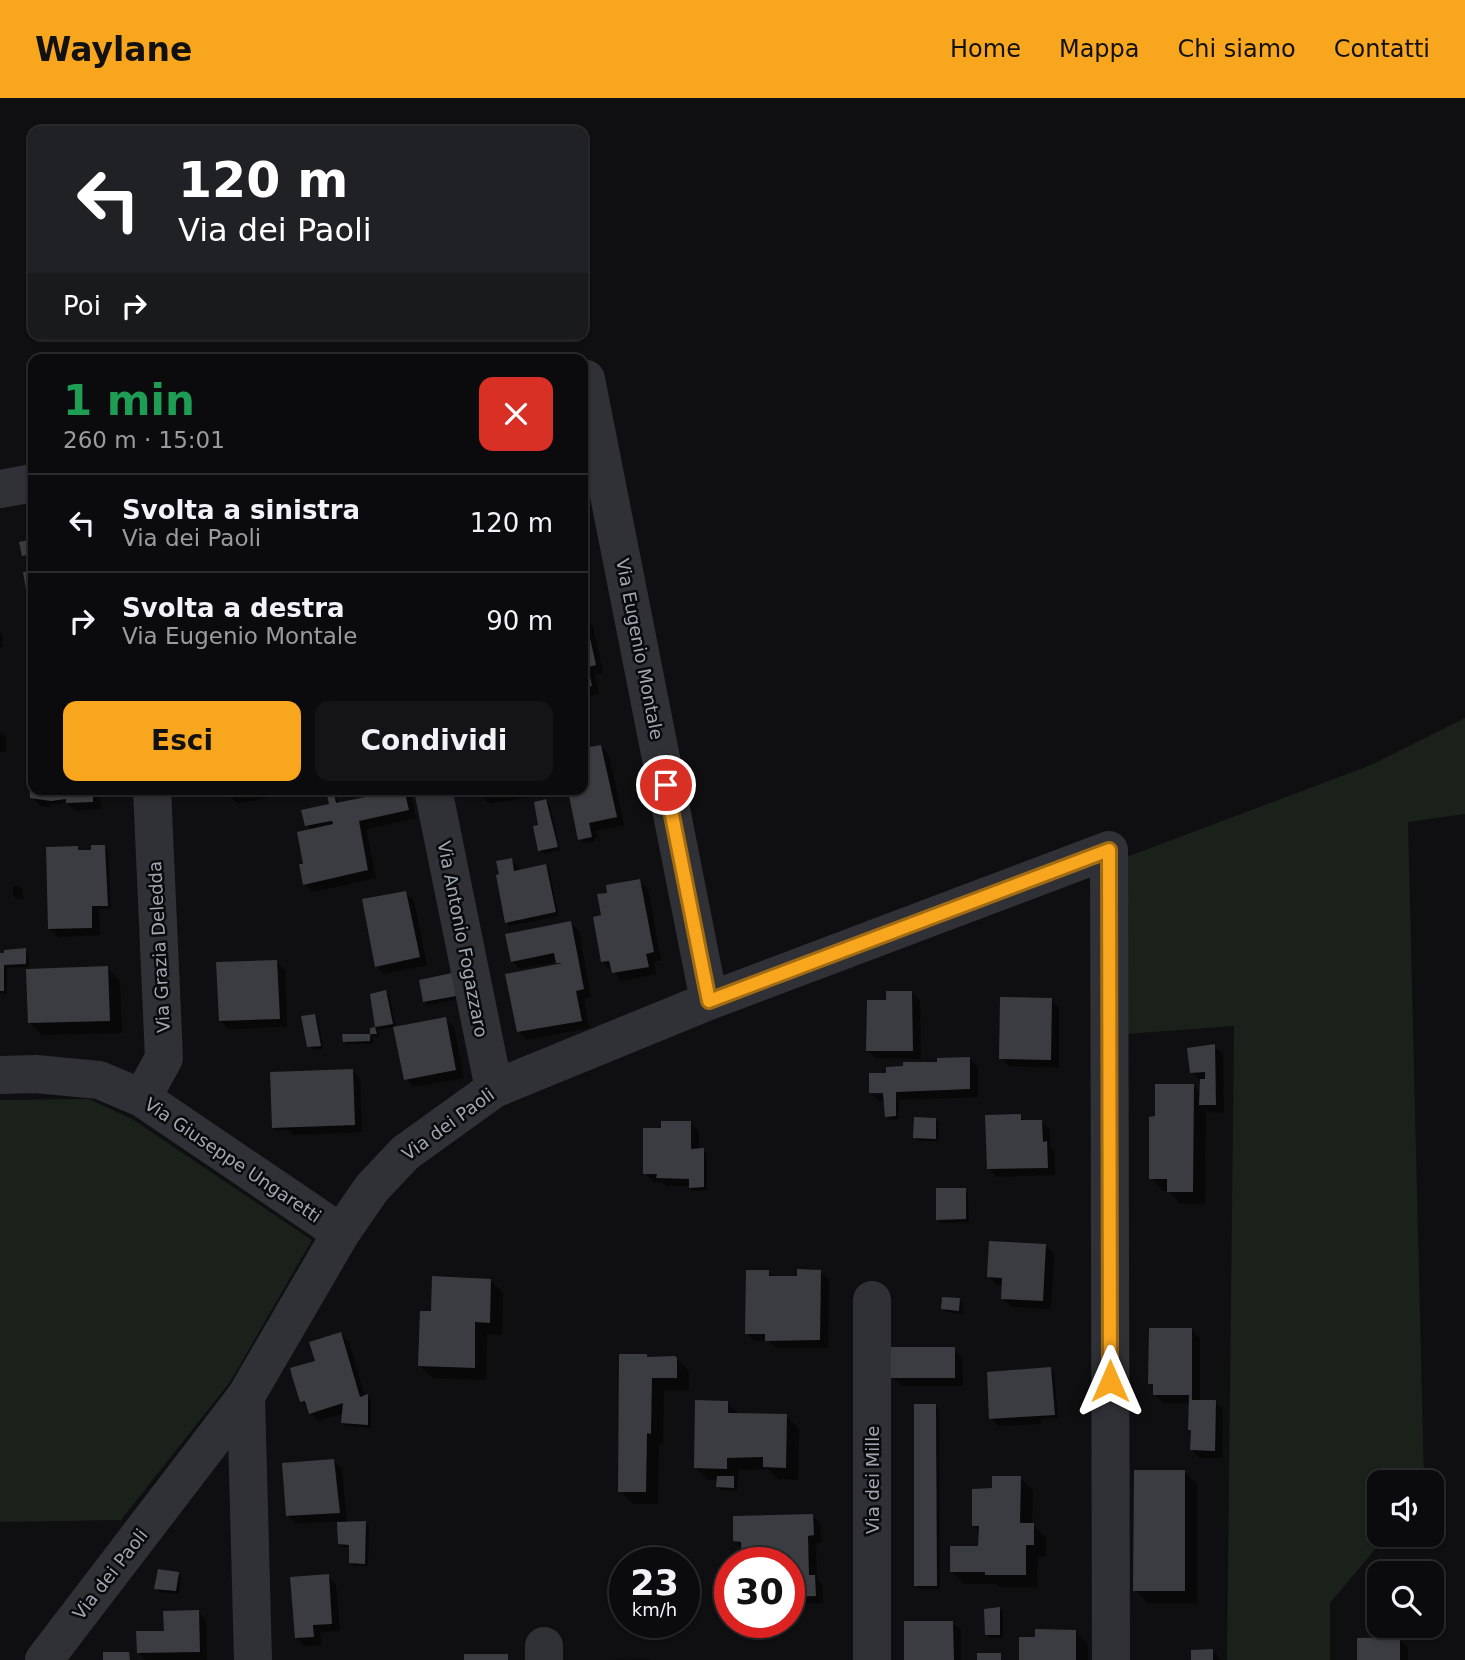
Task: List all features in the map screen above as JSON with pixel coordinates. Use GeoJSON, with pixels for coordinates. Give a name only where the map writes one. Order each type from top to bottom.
{"type":"FeatureCollection","features":[{"type":"Feature","properties":{"kind":"street","name":"Via Eugenio Montale"},"geometry":{"type":"LineString","coordinates":[[588,389],[709,1001]]}},
{"type":"Feature","properties":{"kind":"street"},"geometry":{"type":"LineString","coordinates":[[0,489],[28,484]]}},
{"type":"Feature","properties":{"kind":"street","name":"Via Grazia Deledda"},"geometry":{"type":"LineString","coordinates":[[142,1098],[164,1058],[152,795]]}},
{"type":"Feature","properties":{"kind":"street","name":"Via Antonio Fogazzaro"},"geometry":{"type":"LineString","coordinates":[[434,795],[494,1089]]}},
{"type":"Feature","properties":{"kind":"street","name":"Via dei Paoli"},"geometry":{"type":"LineString","coordinates":[[44,1660],[246,1396],[341,1233],[372,1188],[405,1153],[494,1089],[709,1001],[1109,850],[1111,1660]]}},
{"type":"Feature","properties":{"kind":"street","name":"Via Giuseppe Ungaretti"},"geometry":{"type":"LineString","coordinates":[[0,1075],[36,1074],[99,1080],[142,1098],[341,1233]]}},
{"type":"Feature","properties":{"kind":"street","name":"Via dei Mille"},"geometry":{"type":"LineString","coordinates":[[872,1300],[872,1660]]}},
{"type":"Feature","properties":{"kind":"street"},"geometry":{"type":"LineString","coordinates":[[246,1396],[253,1660]]}},
{"type":"Feature","properties":{"kind":"shaded area"},"geometry":{"type":"Polygon","coordinates":[[[1465,718],[1465,814],[1408,822],[1424,1470],[1367,1470],[1367,1547],[1377,1547],[1330,1603],[1330,1660],[1227,1660],[1234,1026],[1126,1034],[1121,859],[1371,765],[1465,718]]]}},
{"type":"Feature","properties":{"kind":"shaded area"},"geometry":{"type":"Polygon","coordinates":[[[89,1099],[132,1119],[312,1240],[230,1382],[121,1520],[0,1522],[0,1100],[89,1099]]]}},
{"type":"Feature","properties":{"kind":"building"},"geometry":{"type":"Polygon","coordinates":[[[28,540],[28,560],[27,555],[22,556],[19,542],[28,540]]]}},
{"type":"Feature","properties":{"kind":"building"},"geometry":{"type":"Polygon","coordinates":[[[28,571],[28,601],[23,572],[28,571]]]}},
{"type":"Feature","properties":{"kind":"building"},"geometry":{"type":"Polygon","coordinates":[[[588,629],[596,665],[588,667],[588,629]]]}},
{"type":"Feature","properties":{"kind":"building"},"geometry":{"type":"Polygon","coordinates":[[[588,667],[592,686],[588,686],[588,667]]]}},
{"type":"Feature","properties":{"kind":"building"},"geometry":{"type":"Polygon","coordinates":[[[601,745],[617,817],[589,823],[592,837],[578,840],[569,795],[588,795],[588,747],[601,745]]]}},
{"type":"Feature","properties":{"kind":"building"},"geometry":{"type":"Polygon","coordinates":[[[30,795],[93,795],[93,802],[66,803],[66,799],[51,801],[30,798],[30,795]]]}},
{"type":"Feature","properties":{"kind":"building"},"geometry":{"type":"Polygon","coordinates":[[[327,795],[334,795],[336,803],[375,795],[405,795],[409,810],[359,821],[368,870],[303,885],[299,864],[303,864],[297,832],[333,824],[331,821],[305,826],[301,810],[329,804],[327,795]]]}},
{"type":"Feature","properties":{"kind":"building"},"geometry":{"type":"Polygon","coordinates":[[[546,799],[558,847],[538,851],[533,826],[538,825],[534,802],[546,799]]]}},
{"type":"Feature","properties":{"kind":"building"},"geometry":{"type":"Polygon","coordinates":[[[91,845],[105,845],[108,906],[92,906],[92,928],[48,929],[46,847],[78,846],[78,850],[91,850],[91,845]]]}},
{"type":"Feature","properties":{"kind":"building"},"geometry":{"type":"Polygon","coordinates":[[[512,858],[514,871],[546,864],[556,912],[505,923],[496,861],[512,858]]]}},
{"type":"Feature","properties":{"kind":"building"},"geometry":{"type":"Polygon","coordinates":[[[640,879],[654,952],[646,954],[649,967],[612,973],[609,961],[601,962],[593,917],[601,915],[597,894],[607,893],[606,885],[640,879]]]}},
{"type":"Feature","properties":{"kind":"building"},"geometry":{"type":"Polygon","coordinates":[[[406,891],[420,957],[375,967],[362,899],[406,891]]]}},
{"type":"Feature","properties":{"kind":"building"},"geometry":{"type":"Polygon","coordinates":[[[571,921],[584,989],[576,991],[582,1021],[517,1032],[505,974],[563,963],[556,963],[554,953],[511,962],[505,934],[571,921]]]}},
{"type":"Feature","properties":{"kind":"building"},"geometry":{"type":"Polygon","coordinates":[[[26,948],[26,964],[4,965],[4,991],[0,991],[0,953],[4,953],[4,950],[26,948]]]}},
{"type":"Feature","properties":{"kind":"building"},"geometry":{"type":"Polygon","coordinates":[[[277,960],[280,1019],[219,1021],[216,962],[277,960]]]}},
{"type":"Feature","properties":{"kind":"building"},"geometry":{"type":"Polygon","coordinates":[[[108,966],[110,1021],[28,1023],[26,969],[108,966]]]}},
{"type":"Feature","properties":{"kind":"building"},"geometry":{"type":"Polygon","coordinates":[[[452,973],[456,996],[423,1002],[419,980],[452,973]]]}},
{"type":"Feature","properties":{"kind":"building"},"geometry":{"type":"Polygon","coordinates":[[[386,990],[393,1024],[375,1027],[370,994],[386,990]]]}},
{"type":"Feature","properties":{"kind":"building"},"geometry":{"type":"Polygon","coordinates":[[[886,991],[912,991],[913,1051],[866,1051],[867,1000],[886,1000],[886,991]]]}},
{"type":"Feature","properties":{"kind":"building"},"geometry":{"type":"Polygon","coordinates":[[[1000,997],[1052,998],[1051,1060],[999,1059],[1000,997]]]}},
{"type":"Feature","properties":{"kind":"building"},"geometry":{"type":"Polygon","coordinates":[[[315,1014],[321,1046],[307,1047],[301,1016],[315,1014]]]}},
{"type":"Feature","properties":{"kind":"building"},"geometry":{"type":"Polygon","coordinates":[[[446,1017],[456,1070],[404,1080],[393,1027],[446,1017]]]}},
{"type":"Feature","properties":{"kind":"building"},"geometry":{"type":"Polygon","coordinates":[[[375,1027],[377,1034],[370,1034],[370,1028],[375,1027]]]}},
{"type":"Feature","properties":{"kind":"building"},"geometry":{"type":"Polygon","coordinates":[[[342,1034],[370,1034],[370,1041],[343,1042],[342,1034]]]}},
{"type":"Feature","properties":{"kind":"building"},"geometry":{"type":"Polygon","coordinates":[[[1215,1044],[1216,1105],[1199,1105],[1200,1079],[1205,1079],[1205,1072],[1190,1073],[1187,1048],[1215,1044]]]}},
{"type":"Feature","properties":{"kind":"building"},"geometry":{"type":"Polygon","coordinates":[[[970,1057],[970,1089],[896,1092],[896,1116],[885,1117],[883,1093],[869,1093],[869,1073],[886,1073],[886,1067],[903,1066],[903,1062],[937,1062],[937,1058],[970,1057]]]}},
{"type":"Feature","properties":{"kind":"building"},"geometry":{"type":"Polygon","coordinates":[[[353,1069],[355,1125],[272,1128],[270,1072],[353,1069]]]}},
{"type":"Feature","properties":{"kind":"building"},"geometry":{"type":"Polygon","coordinates":[[[1155,1084],[1194,1084],[1193,1192],[1167,1192],[1167,1179],[1149,1179],[1149,1117],[1155,1116],[1155,1084]]]}},
{"type":"Feature","properties":{"kind":"building"},"geometry":{"type":"Polygon","coordinates":[[[1021,1114],[1021,1120],[1042,1120],[1043,1142],[1047,1141],[1048,1168],[987,1169],[985,1115],[1021,1114]]]}},
{"type":"Feature","properties":{"kind":"building"},"geometry":{"type":"Polygon","coordinates":[[[914,1117],[936,1118],[936,1139],[913,1138],[914,1117]]]}},
{"type":"Feature","properties":{"kind":"building"},"geometry":{"type":"Polygon","coordinates":[[[661,1121],[691,1121],[691,1149],[704,1148],[704,1187],[689,1188],[689,1179],[656,1178],[657,1174],[643,1174],[643,1128],[661,1128],[661,1121]]]}},
{"type":"Feature","properties":{"kind":"building"},"geometry":{"type":"Polygon","coordinates":[[[936,1188],[966,1188],[966,1219],[936,1220],[936,1188]]]}},
{"type":"Feature","properties":{"kind":"building"},"geometry":{"type":"Polygon","coordinates":[[[989,1241],[1046,1244],[1043,1301],[1001,1299],[1002,1278],[987,1277],[989,1241]]]}},
{"type":"Feature","properties":{"kind":"building"},"geometry":{"type":"Polygon","coordinates":[[[797,1269],[821,1270],[820,1340],[765,1341],[765,1334],[745,1334],[746,1270],[769,1270],[769,1276],[797,1276],[797,1269]]]}},
{"type":"Feature","properties":{"kind":"building"},"geometry":{"type":"Polygon","coordinates":[[[432,1276],[491,1279],[490,1323],[475,1322],[475,1368],[418,1366],[420,1311],[431,1311],[432,1276]]]}},
{"type":"Feature","properties":{"kind":"building"},"geometry":{"type":"Polygon","coordinates":[[[942,1297],[960,1298],[959,1311],[941,1309],[942,1297]]]}},
{"type":"Feature","properties":{"kind":"building"},"geometry":{"type":"Polygon","coordinates":[[[1149,1328],[1192,1328],[1192,1400],[1216,1400],[1215,1451],[1190,1450],[1189,1395],[1153,1395],[1153,1384],[1148,1384],[1149,1328]]]}},
{"type":"Feature","properties":{"kind":"building"},"geometry":{"type":"Polygon","coordinates":[[[341,1332],[360,1397],[368,1394],[368,1425],[341,1423],[343,1403],[309,1414],[305,1401],[300,1402],[292,1376],[290,1368],[315,1361],[309,1342],[341,1332]]]}},
{"type":"Feature","properties":{"kind":"building"},"geometry":{"type":"Polygon","coordinates":[[[891,1347],[955,1347],[955,1378],[891,1378],[891,1347]]]}},
{"type":"Feature","properties":{"kind":"building"},"geometry":{"type":"Polygon","coordinates":[[[619,1354],[677,1358],[677,1378],[652,1378],[651,1434],[647,1433],[646,1492],[618,1492],[619,1354]]]}},
{"type":"Feature","properties":{"kind":"building"},"geometry":{"type":"Polygon","coordinates":[[[1051,1367],[1055,1415],[989,1419],[987,1372],[1051,1367]]]}},
{"type":"Feature","properties":{"kind":"building"},"geometry":{"type":"Polygon","coordinates":[[[695,1400],[728,1401],[728,1413],[787,1414],[786,1468],[763,1467],[763,1457],[727,1458],[727,1469],[694,1468],[695,1400]]]}},
{"type":"Feature","properties":{"kind":"building"},"geometry":{"type":"Polygon","coordinates":[[[914,1404],[936,1404],[937,1586],[914,1586],[914,1404]]]}},
{"type":"Feature","properties":{"kind":"building"},"geometry":{"type":"Polygon","coordinates":[[[334,1459],[340,1513],[286,1516],[282,1463],[334,1459]]]}},
{"type":"Feature","properties":{"kind":"building"},"geometry":{"type":"Polygon","coordinates":[[[1134,1470],[1185,1470],[1185,1591],[1133,1591],[1134,1470]]]}},
{"type":"Feature","properties":{"kind":"building"},"geometry":{"type":"Polygon","coordinates":[[[717,1476],[734,1476],[734,1488],[716,1487],[717,1476]]]}},
{"type":"Feature","properties":{"kind":"building"},"geometry":{"type":"Polygon","coordinates":[[[992,1476],[1021,1476],[1020,1523],[1034,1523],[1034,1545],[1026,1545],[1026,1575],[950,1572],[950,1546],[978,1546],[979,1526],[972,1526],[972,1489],[992,1488],[992,1476]]]}},
{"type":"Feature","properties":{"kind":"building"},"geometry":{"type":"Polygon","coordinates":[[[813,1514],[814,1535],[808,1536],[809,1575],[815,1575],[816,1596],[805,1596],[805,1547],[741,1547],[741,1542],[733,1541],[733,1516],[813,1514]]]}},
{"type":"Feature","properties":{"kind":"building"},"geometry":{"type":"Polygon","coordinates":[[[366,1521],[365,1564],[349,1563],[349,1545],[338,1544],[337,1522],[366,1521]]]}},
{"type":"Feature","properties":{"kind":"building"},"geometry":{"type":"Polygon","coordinates":[[[158,1569],[179,1572],[176,1591],[154,1589],[158,1569]]]}},
{"type":"Feature","properties":{"kind":"building"},"geometry":{"type":"Polygon","coordinates":[[[329,1574],[332,1624],[313,1625],[314,1637],[295,1638],[290,1577],[329,1574]]]}},
{"type":"Feature","properties":{"kind":"building"},"geometry":{"type":"Polygon","coordinates":[[[1000,1607],[1000,1635],[985,1635],[984,1609],[1000,1607]]]}},
{"type":"Feature","properties":{"kind":"building"},"geometry":{"type":"Polygon","coordinates":[[[199,1610],[200,1652],[137,1653],[136,1631],[164,1631],[163,1611],[199,1610]]]}},
{"type":"Feature","properties":{"kind":"building"},"geometry":{"type":"Polygon","coordinates":[[[904,1621],[953,1621],[954,1660],[904,1660],[904,1621]]]}},
{"type":"Feature","properties":{"kind":"building"},"geometry":{"type":"Polygon","coordinates":[[[1035,1629],[1076,1630],[1076,1660],[1019,1660],[1019,1637],[1035,1637],[1035,1629]]]}},
{"type":"Feature","properties":{"kind":"building"},"geometry":{"type":"Polygon","coordinates":[[[1357,1638],[1400,1638],[1400,1660],[1357,1660],[1357,1638]]]}},
{"type":"Feature","properties":{"kind":"building"},"geometry":{"type":"Polygon","coordinates":[[[1213,1649],[1213,1660],[1191,1660],[1191,1650],[1213,1649]]]}},
{"type":"Feature","properties":{"kind":"building"},"geometry":{"type":"Polygon","coordinates":[[[103,1652],[129,1652],[130,1660],[103,1660],[103,1652]]]}},
{"type":"Feature","properties":{"kind":"building"},"geometry":{"type":"Polygon","coordinates":[[[977,1653],[1001,1653],[1001,1660],[977,1660],[977,1653]]]}},
{"type":"Feature","properties":{"kind":"building"},"geometry":{"type":"Polygon","coordinates":[[[464,1654],[508,1654],[508,1660],[464,1660],[464,1654]]]}},
{"type":"Feature","properties":{"kind":"route"},"geometry":{"type":"LineString","coordinates":[[666,785],[709,1001],[1109,850],[1110,1381]]}}]}
